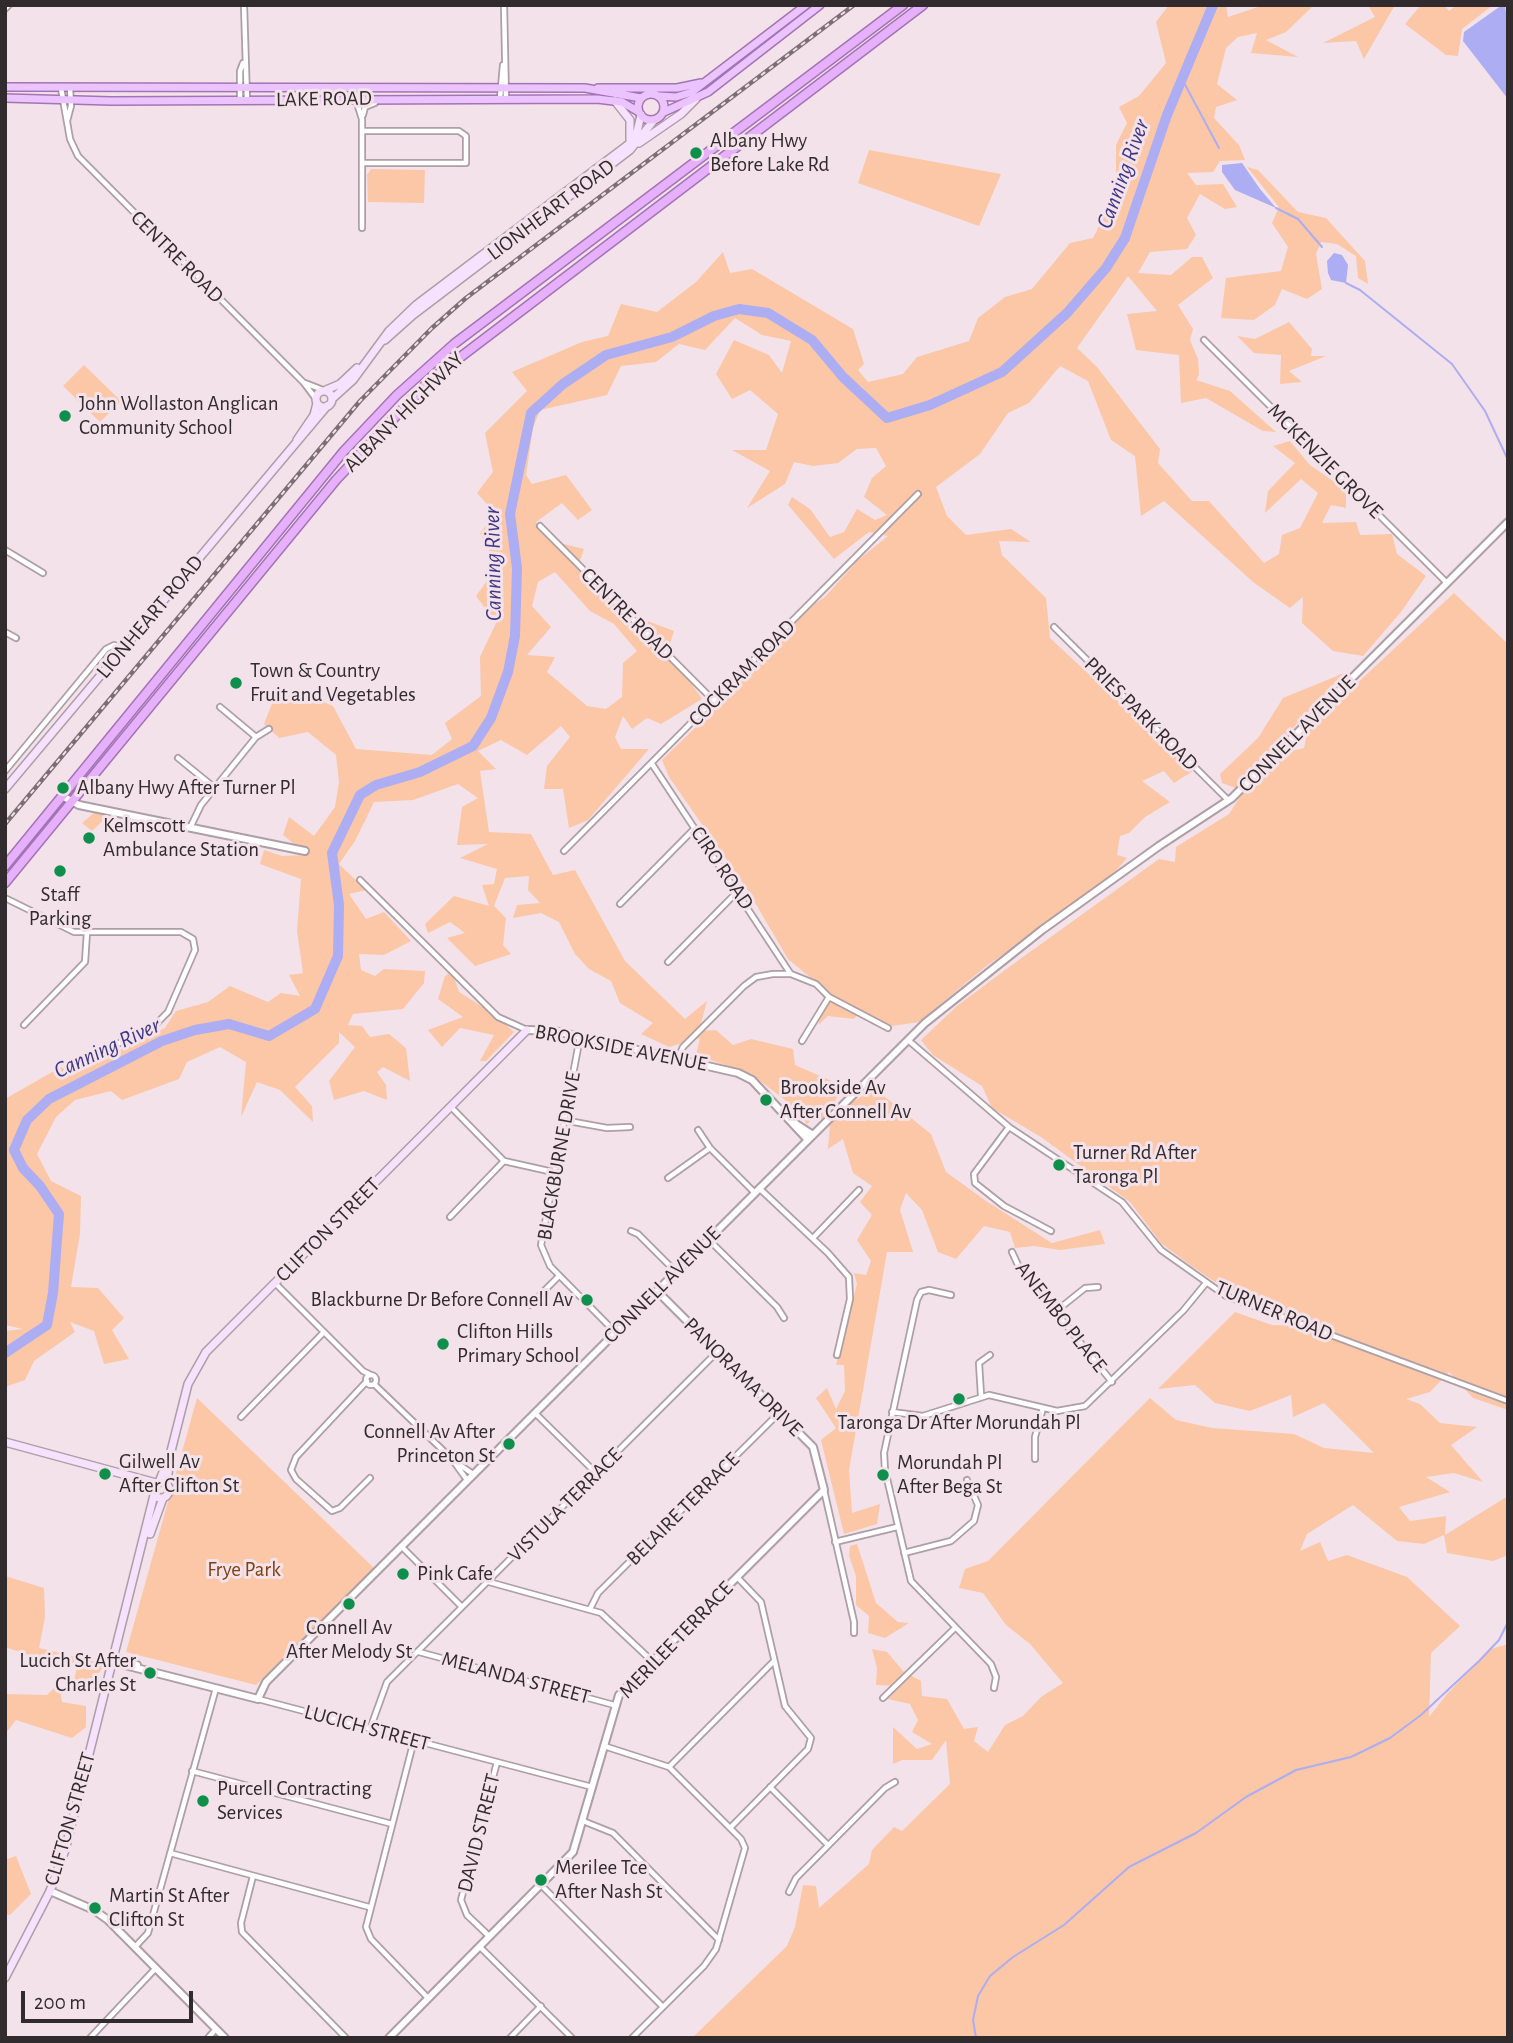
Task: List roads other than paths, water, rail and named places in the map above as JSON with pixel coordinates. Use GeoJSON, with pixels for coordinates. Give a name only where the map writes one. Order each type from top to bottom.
{"type":"FeatureCollection","features":[{"type":"Feature","properties":{"kind":"highway","name":"ALBANY HIGHWAY"},"geometry":{"type":"LineString","coordinates":[[5,866],[360,433],[436,359],[903,5]]}},
{"type":"Feature","properties":{"kind":"highway","name":"ALBANY HIGHWAY"},"geometry":{"type":"LineString","coordinates":[[5,883],[370,441],[439,371],[923,5]]}},
{"type":"Feature","properties":{"kind":"highway"},"geometry":{"type":"LineString","coordinates":[[743,125],[750,135]]}},
{"type":"Feature","properties":{"kind":"highway"},"geometry":{"type":"LineString","coordinates":[[554,269],[562,278]]}},
{"type":"Feature","properties":{"kind":"highway"},"geometry":{"type":"LineString","coordinates":[[360,433],[370,441]]}},
{"type":"Feature","properties":{"kind":"highway"},"geometry":{"type":"LineString","coordinates":[[185,645],[196,653]]}},
{"type":"Feature","properties":{"kind":"main road"},"geometry":{"type":"LineString","coordinates":[[696,99],[664,112],[654,120],[640,114],[641,98],[652,93],[681,97],[705,82],[806,5]]}},
{"type":"Feature","properties":{"kind":"main road"},"geometry":{"type":"LineString","coordinates":[[632,145],[681,114],[696,99],[820,5]]}},
{"type":"Feature","properties":{"kind":"main road"},"geometry":{"type":"LineString","coordinates":[[594,89],[677,88],[705,82]]}},
{"type":"Feature","properties":{"kind":"main road","name":"LAKE ROAD"},"geometry":{"type":"LineString","coordinates":[[5,87],[243,90],[594,89],[641,98]]}},
{"type":"Feature","properties":{"kind":"main road"},"geometry":{"type":"LineString","coordinates":[[659,96],[664,101],[664,112]]}},
{"type":"Feature","properties":{"kind":"main road","name":"LAKE ROAD"},"geometry":{"type":"LineString","coordinates":[[5,98],[111,101],[355,98],[615,101],[640,114]]}},
{"type":"Feature","properties":{"kind":"main road"},"geometry":{"type":"LineString","coordinates":[[615,101],[631,120],[632,145]]}},
{"type":"Feature","properties":{"kind":"main road","name":"LIONHEART ROAD"},"geometry":{"type":"LineString","coordinates":[[632,145],[640,114]]}},
{"type":"Feature","properties":{"kind":"main road","name":"LIONHEART ROAD"},"geometry":{"type":"LineString","coordinates":[[295,444],[314,415],[316,401],[325,390],[341,384],[425,298],[632,145],[654,120]]}},
{"type":"Feature","properties":{"kind":"main road","name":"LIONHEART ROAD"},"geometry":{"type":"LineString","coordinates":[[5,789],[332,399],[353,380],[360,366]]}},
{"type":"Feature","properties":{"kind":"main road"},"geometry":{"type":"LineString","coordinates":[[325,390],[332,399]]}},
{"type":"Feature","properties":{"kind":"main road"},"geometry":{"type":"LineString","coordinates":[[316,401],[327,406]]}},
{"type":"Feature","properties":{"kind":"main road","name":"CLIFTON STREET"},"geometry":{"type":"LineString","coordinates":[[116,1661],[154,1494],[161,1483],[188,1384],[198,1362],[527,1030]]}},
{"type":"Feature","properties":{"kind":"main road"},"geometry":{"type":"LineString","coordinates":[[5,1443],[135,1479],[161,1483]]}},
{"type":"Feature","properties":{"kind":"main road"},"geometry":{"type":"LineString","coordinates":[[135,1479],[163,1499]]}},
{"type":"Feature","properties":{"kind":"main road","name":"CLIFTON STREET"},"geometry":{"type":"LineString","coordinates":[[5,1978],[50,1891],[65,1850],[152,1527],[163,1499],[170,1491],[161,1483]]}},
{"type":"Feature","properties":{"kind":"street"},"geometry":{"type":"LineString","coordinates":[[243,100],[244,5]]}},
{"type":"Feature","properties":{"kind":"street"},"geometry":{"type":"LineString","coordinates":[[503,99],[504,5]]}},
{"type":"Feature","properties":{"kind":"street","name":"CENTRE ROAD"},"geometry":{"type":"LineString","coordinates":[[61,88],[69,139],[78,156],[304,383],[316,401]]}},
{"type":"Feature","properties":{"kind":"street","name":"CENTRE ROAD"},"geometry":{"type":"LineString","coordinates":[[67,122],[70,88]]}},
{"type":"Feature","properties":{"kind":"street"},"geometry":{"type":"LineString","coordinates":[[355,98],[362,119]]}},
{"type":"Feature","properties":{"kind":"street"},"geometry":{"type":"LineString","coordinates":[[362,228],[364,108],[369,103],[411,103],[418,98]]}},
{"type":"Feature","properties":{"kind":"street"},"geometry":{"type":"LineString","coordinates":[[362,131],[461,131],[466,136],[466,163],[362,163]]}},
{"type":"Feature","properties":{"kind":"street","name":"MCKENZIE GROVE"},"geometry":{"type":"LineString","coordinates":[[1204,340],[1447,583]]}},
{"type":"Feature","properties":{"kind":"street","name":"CENTRE ROAD"},"geometry":{"type":"LineString","coordinates":[[304,383],[325,390]]}},
{"type":"Feature","properties":{"kind":"street","name":"COCKRAM ROAD"},"geometry":{"type":"LineString","coordinates":[[564,851],[918,494]]}},
{"type":"Feature","properties":{"kind":"street","name":"CONNELL AVENUE"},"geometry":{"type":"LineString","coordinates":[[258,1699],[266,1682],[907,1040],[939,1011],[1061,918],[1159,846],[1229,801],[1508,522]]}},
{"type":"Feature","properties":{"kind":"street","name":"CENTRE ROAD"},"geometry":{"type":"LineString","coordinates":[[540,526],[714,701]]}},
{"type":"Feature","properties":{"kind":"street"},"geometry":{"type":"LineString","coordinates":[[5,551],[43,573]]}},
{"type":"Feature","properties":{"kind":"street","name":"PRIES PARK ROAD"},"geometry":{"type":"LineString","coordinates":[[1054,627],[1229,801]]}},
{"type":"Feature","properties":{"kind":"street"},"geometry":{"type":"LineString","coordinates":[[5,632],[16,638]]}},
{"type":"Feature","properties":{"kind":"street"},"geometry":{"type":"LineString","coordinates":[[5,771],[106,649],[114,645],[124,648]]}},
{"type":"Feature","properties":{"kind":"street"},"geometry":{"type":"LineString","coordinates":[[220,707],[256,737]]}},
{"type":"Feature","properties":{"kind":"street"},"geometry":{"type":"LineString","coordinates":[[190,828],[195,812],[256,737],[269,729]]}},
{"type":"Feature","properties":{"kind":"street"},"geometry":{"type":"LineString","coordinates":[[178,758],[216,788]]}},
{"type":"Feature","properties":{"kind":"street","name":"CIRO ROAD"},"geometry":{"type":"LineString","coordinates":[[652,764],[791,974]]}},
{"type":"Feature","properties":{"kind":"street"},"geometry":{"type":"LineString","coordinates":[[64,797],[72,803],[305,851]]}},
{"type":"Feature","properties":{"kind":"street"},"geometry":{"type":"LineString","coordinates":[[620,904],[695,828]]}},
{"type":"Feature","properties":{"kind":"street","name":"BROOKSIDE AVENUE"},"geometry":{"type":"LineString","coordinates":[[360,880],[498,1017],[527,1030],[580,1037],[678,1058],[745,1076],[810,1137]]}},
{"type":"Feature","properties":{"kind":"street"},"geometry":{"type":"LineString","coordinates":[[668,962],[738,891]]}},
{"type":"Feature","properties":{"kind":"street"},"geometry":{"type":"LineString","coordinates":[[5,898],[68,930],[181,932],[194,943],[195,950],[168,1012],[157,1023],[93,1057]]}},
{"type":"Feature","properties":{"kind":"street"},"geometry":{"type":"LineString","coordinates":[[24,1025],[85,962],[87,932]]}},
{"type":"Feature","properties":{"kind":"street"},"geometry":{"type":"LineString","coordinates":[[678,1058],[687,1043],[756,977],[791,974],[816,984],[828,997],[888,1028]]}},
{"type":"Feature","properties":{"kind":"street"},"geometry":{"type":"LineString","coordinates":[[802,1041],[828,997]]}},
{"type":"Feature","properties":{"kind":"street","name":"BLACKBURNE DRIVE"},"geometry":{"type":"LineString","coordinates":[[580,1037],[541,1245],[544,1255],[559,1276],[615,1332]]}},
{"type":"Feature","properties":{"kind":"street","name":"TURNER ROAD"},"geometry":{"type":"LineString","coordinates":[[907,1040],[1009,1127],[1122,1202],[1161,1250],[1227,1296],[1508,1401]]}},
{"type":"Feature","properties":{"kind":"street"},"geometry":{"type":"LineString","coordinates":[[451,1107],[504,1161],[553,1172]]}},
{"type":"Feature","properties":{"kind":"street"},"geometry":{"type":"LineString","coordinates":[[563,1121],[607,1128],[630,1127]]}},
{"type":"Feature","properties":{"kind":"street"},"geometry":{"type":"LineString","coordinates":[[1009,1127],[974,1174],[975,1183],[1004,1206],[1051,1231]]}},
{"type":"Feature","properties":{"kind":"street"},"geometry":{"type":"LineString","coordinates":[[698,1130],[709,1148],[813,1238],[849,1277],[850,1299],[837,1355]]}},
{"type":"Feature","properties":{"kind":"street"},"geometry":{"type":"LineString","coordinates":[[668,1178],[709,1148]]}},
{"type":"Feature","properties":{"kind":"street"},"geometry":{"type":"LineString","coordinates":[[450,1217],[504,1161]]}},
{"type":"Feature","properties":{"kind":"street"},"geometry":{"type":"LineString","coordinates":[[813,1238],[859,1190]]}},
{"type":"Feature","properties":{"kind":"street"},"geometry":{"type":"LineString","coordinates":[[631,1231],[638,1234],[676,1272]]}},
{"type":"Feature","properties":{"kind":"street"},"geometry":{"type":"LineString","coordinates":[[708,1240],[778,1307],[784,1318]]}},
{"type":"Feature","properties":{"kind":"street","name":"ANEMBO PLACE"},"geometry":{"type":"LineString","coordinates":[[1012,1252],[1018,1265],[1112,1382]]}},
{"type":"Feature","properties":{"kind":"street"},"geometry":{"type":"LineString","coordinates":[[530,1305],[559,1276]]}},
{"type":"Feature","properties":{"kind":"street"},"geometry":{"type":"LineString","coordinates":[[275,1283],[371,1382],[454,1461],[468,1480]]}},
{"type":"Feature","properties":{"kind":"street"},"geometry":{"type":"LineString","coordinates":[[892,1412],[923,1416],[981,1395],[1065,1412],[1075,1410],[1091,1402],[1112,1382],[1183,1311],[1206,1283]]}},
{"type":"Feature","properties":{"kind":"street"},"geometry":{"type":"LineString","coordinates":[[1055,1312],[1085,1288],[1098,1287]]}},
{"type":"Feature","properties":{"kind":"street"},"geometry":{"type":"LineString","coordinates":[[951,1295],[929,1290],[921,1292],[917,1300],[884,1461],[897,1527],[913,1585],[991,1664],[996,1676],[995,1688]]}},
{"type":"Feature","properties":{"kind":"street","name":"PANORAMA DRIVE"},"geometry":{"type":"LineString","coordinates":[[657,1291],[813,1447],[854,1622],[854,1633]]}},
{"type":"Feature","properties":{"kind":"street"},"geometry":{"type":"LineString","coordinates":[[242,1417],[324,1332]]}},
{"type":"Feature","properties":{"kind":"street","name":"VISTULA TERRACE"},"geometry":{"type":"LineString","coordinates":[[370,1729],[387,1682],[718,1351]]}},
{"type":"Feature","properties":{"kind":"street"},"geometry":{"type":"LineString","coordinates":[[981,1395],[979,1363],[990,1355]]}},
{"type":"Feature","properties":{"kind":"street"},"geometry":{"type":"LineString","coordinates":[[363,1371],[371,1374],[371,1382]]}},
{"type":"Feature","properties":{"kind":"street"},"geometry":{"type":"LineString","coordinates":[[370,1478],[340,1508],[332,1511],[296,1479],[291,1470],[296,1457],[371,1382]]}},
{"type":"Feature","properties":{"kind":"street"},"geometry":{"type":"LineString","coordinates":[[1035,1459],[1035,1437],[1043,1408]]}},
{"type":"Feature","properties":{"kind":"street","name":"BELAIRE TERRACE"},"geometry":{"type":"LineString","coordinates":[[590,1609],[598,1593],[779,1412]]}},
{"type":"Feature","properties":{"kind":"street"},"geometry":{"type":"LineString","coordinates":[[535,1413],[596,1473]]}},
{"type":"Feature","properties":{"kind":"street"},"geometry":{"type":"LineString","coordinates":[[454,1461],[473,1474]]}},
{"type":"Feature","properties":{"kind":"street"},"geometry":{"type":"LineString","coordinates":[[904,1553],[951,1541],[974,1521],[978,1505],[967,1480]]}},
{"type":"Feature","properties":{"kind":"street","name":"MERILEE TERRACE"},"geometry":{"type":"LineString","coordinates":[[389,2038],[573,1852],[614,1705],[652,1661],[824,1490]]}},
{"type":"Feature","properties":{"kind":"street"},"geometry":{"type":"LineString","coordinates":[[835,1542],[897,1527]]}},
{"type":"Feature","properties":{"kind":"street"},"geometry":{"type":"LineString","coordinates":[[401,1547],[462,1607]]}},
{"type":"Feature","properties":{"kind":"street"},"geometry":{"type":"LineString","coordinates":[[730,1828],[808,1749],[811,1738],[785,1706],[761,1602],[737,1576]]}},
{"type":"Feature","properties":{"kind":"street"},"geometry":{"type":"LineString","coordinates":[[488,1582],[590,1609],[611,1620],[652,1661]]}},
{"type":"Feature","properties":{"kind":"street"},"geometry":{"type":"LineString","coordinates":[[883,1698],[955,1628]]}},
{"type":"Feature","properties":{"kind":"street","name":"MELANDA STREET"},"geometry":{"type":"LineString","coordinates":[[418,1652],[614,1705]]}},
{"type":"Feature","properties":{"kind":"street","name":"LUCICH STREET"},"geometry":{"type":"LineString","coordinates":[[116,1661],[592,1787]]}},
{"type":"Feature","properties":{"kind":"street"},"geometry":{"type":"LineString","coordinates":[[669,1767],[774,1662]]}},
{"type":"Feature","properties":{"kind":"street"},"geometry":{"type":"LineString","coordinates":[[135,1947],[148,1933],[216,1688]]}},
{"type":"Feature","properties":{"kind":"street"},"geometry":{"type":"LineString","coordinates":[[415,1740],[369,1907],[366,1927],[371,1939],[428,1998]]}},
{"type":"Feature","properties":{"kind":"street"},"geometry":{"type":"LineString","coordinates":[[603,1746],[669,1767],[741,1839],[746,1852],[719,1940],[704,1965],[632,2038]]}},
{"type":"Feature","properties":{"kind":"street","name":"DAVID STREET"},"geometry":{"type":"LineString","coordinates":[[489,1936],[467,1915],[461,1900],[497,1762]]}},
{"type":"Feature","properties":{"kind":"street"},"geometry":{"type":"LineString","coordinates":[[192,1770],[391,1824]]}},
{"type":"Feature","properties":{"kind":"street"},"geometry":{"type":"LineString","coordinates":[[789,1892],[796,1878],[895,1782]]}},
{"type":"Feature","properties":{"kind":"street"},"geometry":{"type":"LineString","coordinates":[[770,1787],[828,1845]]}},
{"type":"Feature","properties":{"kind":"street"},"geometry":{"type":"LineString","coordinates":[[583,1821],[613,1833],[719,1940]]}},
{"type":"Feature","properties":{"kind":"street"},"geometry":{"type":"LineString","coordinates":[[170,1853],[369,1907]]}},
{"type":"Feature","properties":{"kind":"street"},"geometry":{"type":"LineString","coordinates":[[253,1877],[241,1923],[242,1932],[346,2038]]}},
{"type":"Feature","properties":{"kind":"street"},"geometry":{"type":"LineString","coordinates":[[541,1885],[663,2007]]}},
{"type":"Feature","properties":{"kind":"street"},"geometry":{"type":"LineString","coordinates":[[50,1891],[94,1910],[135,1947],[225,2038]]}},
{"type":"Feature","properties":{"kind":"street"},"geometry":{"type":"LineString","coordinates":[[479,1946],[572,2038]]}},
{"type":"Feature","properties":{"kind":"street"},"geometry":{"type":"LineString","coordinates":[[90,2038],[155,1969]]}},
{"type":"Feature","properties":{"kind":"street"},"geometry":{"type":"LineString","coordinates":[[510,2038],[541,2007]]}},
{"type":"Feature","properties":{"kind":"street"},"geometry":{"type":"LineString","coordinates":[[208,2038],[216,2029]]}},
{"type":"Feature","properties":{"kind":"water"},"geometry":{"type":"Polygon","coordinates":[[[1505,5],[1508,28],[1508,99],[1463,41],[1464,32],[1505,5]]]}},
{"type":"Feature","properties":{"kind":"water"},"geometry":{"type":"Polygon","coordinates":[[[1242,163],[1276,208],[1235,190],[1222,172],[1222,165],[1242,163]]]}},
{"type":"Feature","properties":{"kind":"water"},"geometry":{"type":"Polygon","coordinates":[[[1334,253],[1342,255],[1348,265],[1346,283],[1331,280],[1328,273],[1327,261],[1334,253]]]}},
{"type":"Feature","properties":{"kind":"waterway","name":"Canning River"},"geometry":{"type":"LineString","coordinates":[[5,1353],[47,1325],[53,1293],[59,1214],[40,1186],[23,1168],[14,1150],[27,1120],[49,1099],[162,1041],[195,1030],[229,1024],[269,1036],[315,1009],[338,956],[339,905],[332,853],[360,795],[376,785],[420,772],[473,746],[491,718],[508,672],[515,636],[517,568],[510,514],[531,413],[563,384],[606,355],[672,337],[714,316],[739,309],[768,313],[812,340],[843,377],[887,418],[930,405],[1002,372],[1067,313],[1106,268],[1125,238],[1167,115],[1213,5]]}},
{"type":"Feature","properties":{"kind":"waterway"},"geometry":{"type":"LineString","coordinates":[[1182,79],[1219,148]]}},
{"type":"Feature","properties":{"kind":"waterway"},"geometry":{"type":"LineString","coordinates":[[1276,208],[1298,219],[1322,247]]}},
{"type":"Feature","properties":{"kind":"waterway"},"geometry":{"type":"LineString","coordinates":[[1346,283],[1360,290],[1452,364],[1485,411],[1508,460]]}},
{"type":"Feature","properties":{"kind":"waterway"},"geometry":{"type":"LineString","coordinates":[[976,2038],[973,2020],[978,1996],[990,1976],[1013,1957],[1064,1925],[1129,1867],[1196,1833],[1246,1797],[1296,1770],[1351,1757],[1390,1738],[1421,1715],[1479,1661],[1499,1640],[1507,1624]]}},
{"type":"Feature","properties":{"kind":"railway"},"geometry":{"type":"LineString","coordinates":[[5,824],[360,401],[432,328],[466,298],[854,5]]}},
{"type":"Feature","properties":{"kind":"place","name":"Albany Hwy Before Lake Rd"},"geometry":{"type":"Point","coordinates":[696,153]}},
{"type":"Feature","properties":{"kind":"place","name":"John Wollaston Anglican Community School"},"geometry":{"type":"Point","coordinates":[65,416]}},
{"type":"Feature","properties":{"kind":"place","name":"Town & Country Fruit and Vegetables"},"geometry":{"type":"Point","coordinates":[236,683]}},
{"type":"Feature","properties":{"kind":"place","name":"Albany Hwy After Turner Pl"},"geometry":{"type":"Point","coordinates":[63,788]}},
{"type":"Feature","properties":{"kind":"place","name":"Kelmscott Ambulance Station"},"geometry":{"type":"Point","coordinates":[89,838]}},
{"type":"Feature","properties":{"kind":"place","name":"Staff Parking"},"geometry":{"type":"Point","coordinates":[60,871]}},
{"type":"Feature","properties":{"kind":"place","name":"Brookside Av After Connell Av"},"geometry":{"type":"Point","coordinates":[766,1100]}},
{"type":"Feature","properties":{"kind":"place","name":"Turner Rd After Taronga Pl"},"geometry":{"type":"Point","coordinates":[1059,1165]}},
{"type":"Feature","properties":{"kind":"place","name":"Blackburne Dr Before Connell Av"},"geometry":{"type":"Point","coordinates":[587,1300]}},
{"type":"Feature","properties":{"kind":"place","name":"Clifton Hills Primary School"},"geometry":{"type":"Point","coordinates":[443,1344]}},
{"type":"Feature","properties":{"kind":"place","name":"Taronga Dr After Morundah Pl"},"geometry":{"type":"Point","coordinates":[959,1399]}},
{"type":"Feature","properties":{"kind":"place","name":"Connell Av After Princeton St"},"geometry":{"type":"Point","coordinates":[509,1444]}},
{"type":"Feature","properties":{"kind":"place","name":"Gilwell Av After Clifton St"},"geometry":{"type":"Point","coordinates":[105,1474]}},
{"type":"Feature","properties":{"kind":"place","name":"Morundah Pl After Bega St"},"geometry":{"type":"Point","coordinates":[883,1475]}},
{"type":"Feature","properties":{"kind":"place","name":"Pink Cafe"},"geometry":{"type":"Point","coordinates":[403,1574]}},
{"type":"Feature","properties":{"kind":"place","name":"Connell Av After Melody St"},"geometry":{"type":"Point","coordinates":[349,1604]}},
{"type":"Feature","properties":{"kind":"place","name":"Lucich St After Charles St"},"geometry":{"type":"Point","coordinates":[150,1673]}},
{"type":"Feature","properties":{"kind":"place","name":"Purcell Contracting Services"},"geometry":{"type":"Point","coordinates":[203,1801]}},
{"type":"Feature","properties":{"kind":"place","name":"Merilee Tce After Nash St"},"geometry":{"type":"Point","coordinates":[541,1880]}},
{"type":"Feature","properties":{"kind":"place","name":"Martin St After Clifton St"},"geometry":{"type":"Point","coordinates":[95,1908]}},
{"type":"Feature","properties":{"kind":"park label","name":"Frye Park"},"geometry":{"type":"Point","coordinates":[244,1570]}}]}
